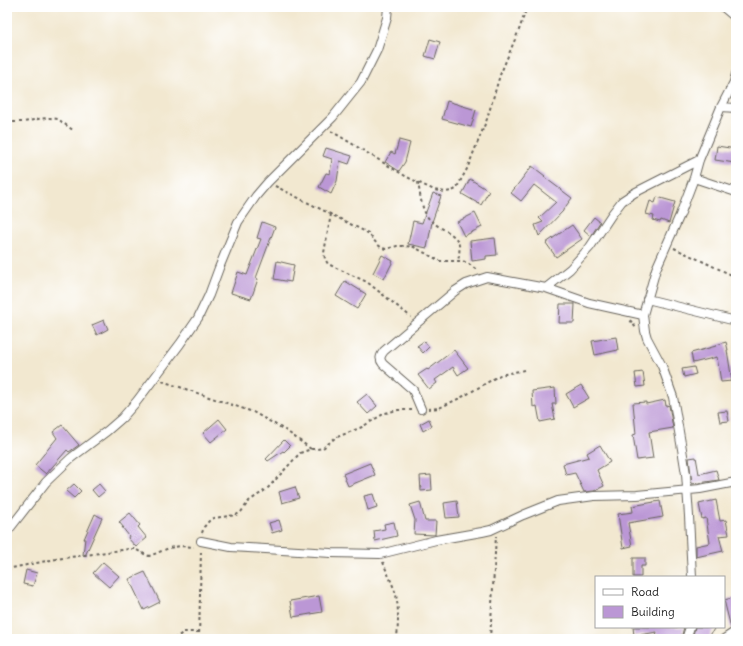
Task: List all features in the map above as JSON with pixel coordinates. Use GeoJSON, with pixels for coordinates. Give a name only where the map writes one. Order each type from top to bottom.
{"type":"FeatureCollection","features":[{"type":"Feature","properties":{"kind":"street"},"geometry":{"type":"LineString","coordinates":[[7,532],[46,482],[70,458],[122,418],[137,401],[180,344],[198,318],[209,295],[238,222],[268,182],[333,117],[361,82],[377,50],[387,18],[388,7]]}},
{"type":"Feature","properties":{"kind":"street"},"geometry":{"type":"LineString","coordinates":[[723,7],[736,18]]}},
{"type":"Feature","properties":{"kind":"street"},"geometry":{"type":"LineString","coordinates":[[692,576],[686,474],[673,397],[662,366],[647,338],[643,315],[656,269],[680,215],[694,178],[698,160],[721,107],[734,82],[736,74]]}},
{"type":"Feature","properties":{"kind":"street"},"geometry":{"type":"LineString","coordinates":[[721,107],[736,108]]}},
{"type":"Feature","properties":{"kind":"street"},"geometry":{"type":"LineString","coordinates":[[546,288],[570,269],[590,247],[622,201],[634,193],[698,160]]}},
{"type":"Feature","properties":{"kind":"street"},"geometry":{"type":"LineString","coordinates":[[694,178],[736,192]]}},
{"type":"Feature","properties":{"kind":"street"},"geometry":{"type":"LineString","coordinates":[[421,410],[413,390],[383,364],[380,358],[381,355],[455,291],[466,284],[487,277],[546,288],[589,303],[643,315]]}},
{"type":"Feature","properties":{"kind":"street"},"geometry":{"type":"LineString","coordinates":[[647,299],[736,321]]}},
{"type":"Feature","properties":{"kind":"street"},"geometry":{"type":"LineString","coordinates":[[201,544],[231,547],[380,554],[436,540],[482,532],[558,501],[594,496],[638,495],[686,491],[736,482]]}},
{"type":"Feature","properties":{"kind":"street"},"geometry":{"type":"LineString","coordinates":[[686,639],[690,628]]}},
{"type":"Feature","properties":{"kind":"street"},"geometry":{"type":"LineString","coordinates":[[724,639],[736,631]]}},
{"type":"Feature","properties":{"kind":"path"},"geometry":{"type":"LineString","coordinates":[[323,127],[407,177],[434,190],[446,192],[456,189],[467,169],[487,119],[500,75],[527,7]]}},
{"type":"Feature","properties":{"kind":"path"},"geometry":{"type":"LineString","coordinates":[[7,122],[24,122],[50,118],[58,120],[74,131]]}},
{"type":"Feature","properties":{"kind":"path"},"geometry":{"type":"LineString","coordinates":[[268,182],[368,233],[382,248],[386,249],[397,246],[414,247],[440,261],[463,261],[487,277]]}},
{"type":"Feature","properties":{"kind":"path"},"geometry":{"type":"LineString","coordinates":[[418,182],[427,217],[432,223],[455,237],[459,244],[460,250],[458,261]]}},
{"type":"Feature","properties":{"kind":"path"},"geometry":{"type":"LineString","coordinates":[[331,214],[324,253],[328,264],[367,282],[418,323]]}},
{"type":"Feature","properties":{"kind":"path"},"geometry":{"type":"LineString","coordinates":[[667,245],[736,277]]}},
{"type":"Feature","properties":{"kind":"path"},"geometry":{"type":"LineString","coordinates":[[621,310],[636,329],[647,338]]}},
{"type":"Feature","properties":{"kind":"path"},"geometry":{"type":"LineString","coordinates":[[200,639],[201,544],[202,531],[209,520],[236,515],[241,512],[249,502],[267,489],[300,453],[311,449],[323,448],[335,438],[362,427],[385,414],[398,410],[439,408],[464,396],[500,375],[524,370]]}},
{"type":"Feature","properties":{"kind":"path"},"geometry":{"type":"LineString","coordinates":[[153,378],[253,412],[285,430],[311,449]]}},
{"type":"Feature","properties":{"kind":"path"},"geometry":{"type":"LineString","coordinates":[[490,639],[496,535],[499,526]]}},
{"type":"Feature","properties":{"kind":"path"},"geometry":{"type":"LineString","coordinates":[[7,569],[56,559],[129,549],[135,549],[149,556],[169,548],[201,544]]}},
{"type":"Feature","properties":{"kind":"path"},"geometry":{"type":"LineString","coordinates":[[380,554],[395,593],[398,607],[397,639]]}},
{"type":"Feature","properties":{"kind":"path"},"geometry":{"type":"LineString","coordinates":[[174,639],[184,632],[200,632]]}},
{"type":"Feature","properties":{"kind":"building"},"geometry":{"type":"Polygon","coordinates":[[[430,39],[440,42],[435,59],[425,56],[430,39]]]}},
{"type":"Feature","properties":{"kind":"building"},"geometry":{"type":"Polygon","coordinates":[[[447,101],[476,110],[471,127],[442,119],[447,101]]]}},
{"type":"Feature","properties":{"kind":"building"},"geometry":{"type":"Polygon","coordinates":[[[399,140],[410,143],[405,162],[399,171],[385,162],[391,152],[395,154],[399,140]]]}},
{"type":"Feature","properties":{"kind":"building"},"geometry":{"type":"Polygon","coordinates":[[[717,146],[736,149],[735,163],[715,160],[717,146]]]}},
{"type":"Feature","properties":{"kind":"building"},"geometry":{"type":"Polygon","coordinates":[[[326,148],[352,156],[349,164],[340,161],[337,181],[331,194],[319,187],[326,173],[330,174],[332,159],[323,156],[326,148]]]}},
{"type":"Feature","properties":{"kind":"building"},"geometry":{"type":"Polygon","coordinates":[[[532,166],[572,198],[563,211],[539,236],[535,225],[543,222],[539,218],[556,202],[534,185],[521,201],[511,193],[532,166]]]}},
{"type":"Feature","properties":{"kind":"building"},"geometry":{"type":"Polygon","coordinates":[[[470,179],[489,191],[481,205],[462,194],[470,179]]]}},
{"type":"Feature","properties":{"kind":"building"},"geometry":{"type":"Polygon","coordinates":[[[433,193],[441,196],[432,222],[427,248],[408,244],[413,221],[422,223],[433,193]]]}},
{"type":"Feature","properties":{"kind":"building"},"geometry":{"type":"Polygon","coordinates":[[[657,197],[675,202],[669,223],[661,220],[660,222],[653,220],[654,216],[646,214],[650,201],[655,203],[657,197]]]}},
{"type":"Feature","properties":{"kind":"building"},"geometry":{"type":"Polygon","coordinates":[[[475,213],[482,227],[464,236],[457,222],[475,213]]]}},
{"type":"Feature","properties":{"kind":"building"},"geometry":{"type":"Polygon","coordinates":[[[594,217],[600,222],[591,236],[584,230],[594,217]]]}},
{"type":"Feature","properties":{"kind":"building"},"geometry":{"type":"Polygon","coordinates":[[[262,222],[275,227],[256,278],[258,279],[251,299],[231,293],[238,272],[247,275],[261,239],[257,238],[262,222]]]}},
{"type":"Feature","properties":{"kind":"building"},"geometry":{"type":"Polygon","coordinates":[[[572,225],[582,239],[556,257],[546,243],[572,225]]]}},
{"type":"Feature","properties":{"kind":"building"},"geometry":{"type":"Polygon","coordinates":[[[495,238],[497,255],[486,256],[486,259],[472,261],[470,241],[495,238]]]}},
{"type":"Feature","properties":{"kind":"building"},"geometry":{"type":"Polygon","coordinates":[[[382,255],[393,261],[384,279],[373,273],[382,255]]]}},
{"type":"Feature","properties":{"kind":"building"},"geometry":{"type":"Polygon","coordinates":[[[277,261],[294,265],[291,282],[274,279],[277,261]]]}},
{"type":"Feature","properties":{"kind":"building"},"geometry":{"type":"Polygon","coordinates":[[[345,281],[366,294],[357,309],[336,296],[345,281]]]}},
{"type":"Feature","properties":{"kind":"building"},"geometry":{"type":"Polygon","coordinates":[[[560,304],[575,304],[574,323],[559,323],[560,304]]]}},
{"type":"Feature","properties":{"kind":"building"},"geometry":{"type":"Polygon","coordinates":[[[104,320],[108,329],[97,335],[92,325],[104,320]]]}},
{"type":"Feature","properties":{"kind":"building"},"geometry":{"type":"Polygon","coordinates":[[[616,337],[618,350],[595,355],[592,341],[616,337]]]}},
{"type":"Feature","properties":{"kind":"building"},"geometry":{"type":"Polygon","coordinates":[[[424,341],[429,347],[423,353],[417,346],[424,341]]]}},
{"type":"Feature","properties":{"kind":"building"},"geometry":{"type":"Polygon","coordinates":[[[726,342],[732,381],[721,382],[717,357],[693,363],[691,353],[726,342]]]}},
{"type":"Feature","properties":{"kind":"building"},"geometry":{"type":"Polygon","coordinates":[[[454,350],[468,368],[458,375],[453,367],[435,380],[437,383],[429,389],[418,375],[427,369],[428,370],[454,350]]]}},
{"type":"Feature","properties":{"kind":"building"},"geometry":{"type":"Polygon","coordinates":[[[694,367],[696,374],[684,377],[682,369],[694,367]]]}},
{"type":"Feature","properties":{"kind":"building"},"geometry":{"type":"Polygon","coordinates":[[[643,372],[645,386],[637,387],[635,373],[643,372]]]}},
{"type":"Feature","properties":{"kind":"building"},"geometry":{"type":"Polygon","coordinates":[[[581,385],[589,398],[573,407],[566,394],[581,385]]]}},
{"type":"Feature","properties":{"kind":"building"},"geometry":{"type":"Polygon","coordinates":[[[555,388],[556,404],[552,404],[555,419],[540,422],[537,406],[533,407],[532,391],[555,388]]]}},
{"type":"Feature","properties":{"kind":"building"},"geometry":{"type":"Polygon","coordinates":[[[367,394],[377,406],[368,414],[357,402],[367,394]]]}},
{"type":"Feature","properties":{"kind":"building"},"geometry":{"type":"Polygon","coordinates":[[[665,400],[666,406],[669,405],[673,428],[649,432],[653,458],[637,460],[633,435],[636,434],[633,403],[646,402],[646,404],[665,400]]]}},
{"type":"Feature","properties":{"kind":"building"},"geometry":{"type":"Polygon","coordinates":[[[727,411],[729,421],[720,422],[718,412],[727,411]]]}},
{"type":"Feature","properties":{"kind":"building"},"geometry":{"type":"Polygon","coordinates":[[[219,419],[227,429],[211,442],[203,433],[219,419]]]}},
{"type":"Feature","properties":{"kind":"building"},"geometry":{"type":"Polygon","coordinates":[[[429,419],[432,426],[423,431],[420,424],[429,419]]]}},
{"type":"Feature","properties":{"kind":"building"},"geometry":{"type":"Polygon","coordinates":[[[62,425],[79,445],[69,452],[67,450],[46,474],[35,465],[57,438],[53,432],[62,425]]]}},
{"type":"Feature","properties":{"kind":"building"},"geometry":{"type":"Polygon","coordinates":[[[284,440],[290,446],[284,452],[283,451],[268,461],[266,459],[284,440]]]}},
{"type":"Feature","properties":{"kind":"building"},"geometry":{"type":"Polygon","coordinates":[[[600,445],[610,462],[597,470],[604,486],[594,491],[584,492],[575,473],[566,475],[563,464],[589,457],[587,453],[600,445]]]}},
{"type":"Feature","properties":{"kind":"building"},"geometry":{"type":"Polygon","coordinates":[[[696,457],[699,474],[716,470],[719,480],[692,484],[689,458],[696,457]]]}},
{"type":"Feature","properties":{"kind":"building"},"geometry":{"type":"Polygon","coordinates":[[[370,463],[375,475],[348,486],[343,474],[370,463]]]}},
{"type":"Feature","properties":{"kind":"building"},"geometry":{"type":"Polygon","coordinates":[[[431,475],[432,490],[421,491],[420,476],[431,475]]]}},
{"type":"Feature","properties":{"kind":"building"},"geometry":{"type":"Polygon","coordinates":[[[74,484],[81,491],[74,498],[66,491],[74,484]]]}},
{"type":"Feature","properties":{"kind":"building"},"geometry":{"type":"Polygon","coordinates":[[[99,484],[105,491],[98,497],[92,490],[99,484]]]}},
{"type":"Feature","properties":{"kind":"building"},"geometry":{"type":"Polygon","coordinates":[[[295,487],[299,498],[282,503],[279,492],[295,487]]]}},
{"type":"Feature","properties":{"kind":"building"},"geometry":{"type":"Polygon","coordinates":[[[373,494],[377,507],[368,510],[364,496],[373,494]]]}},
{"type":"Feature","properties":{"kind":"building"},"geometry":{"type":"Polygon","coordinates":[[[716,500],[720,521],[726,520],[729,535],[719,536],[723,551],[696,557],[696,546],[710,543],[706,518],[702,519],[699,504],[716,500]]]}},
{"type":"Feature","properties":{"kind":"building"},"geometry":{"type":"Polygon","coordinates":[[[457,501],[459,517],[446,518],[444,503],[457,501]]]}},
{"type":"Feature","properties":{"kind":"building"},"geometry":{"type":"Polygon","coordinates":[[[660,501],[663,517],[628,523],[632,546],[623,548],[618,514],[633,512],[632,506],[660,501]]]}},
{"type":"Feature","properties":{"kind":"building"},"geometry":{"type":"Polygon","coordinates":[[[420,502],[425,521],[436,521],[435,535],[414,534],[415,520],[410,505],[420,502]]]}},
{"type":"Feature","properties":{"kind":"building"},"geometry":{"type":"Polygon","coordinates":[[[130,513],[140,525],[138,527],[147,538],[136,547],[128,538],[129,536],[119,522],[130,513]]]}},
{"type":"Feature","properties":{"kind":"building"},"geometry":{"type":"Polygon","coordinates":[[[95,514],[102,518],[85,556],[83,555],[85,538],[84,539],[95,514]]]}},
{"type":"Feature","properties":{"kind":"building"},"geometry":{"type":"Polygon","coordinates":[[[279,520],[282,530],[272,533],[269,523],[279,520]]]}},
{"type":"Feature","properties":{"kind":"building"},"geometry":{"type":"Polygon","coordinates":[[[394,522],[397,536],[375,541],[374,531],[385,529],[384,524],[394,522]]]}},
{"type":"Feature","properties":{"kind":"building"},"geometry":{"type":"Polygon","coordinates":[[[633,558],[645,558],[645,566],[641,566],[641,576],[633,576],[633,558]]]}},
{"type":"Feature","properties":{"kind":"building"},"geometry":{"type":"Polygon","coordinates":[[[103,562],[119,576],[109,587],[93,573],[103,562]]]}},
{"type":"Feature","properties":{"kind":"building"},"geometry":{"type":"Polygon","coordinates":[[[26,570],[37,573],[33,586],[23,584],[26,570]]]}},
{"type":"Feature","properties":{"kind":"building"},"geometry":{"type":"Polygon","coordinates":[[[145,572],[160,602],[144,610],[129,579],[145,572]]]}},
{"type":"Feature","properties":{"kind":"building"},"geometry":{"type":"Polygon","coordinates":[[[319,596],[322,612],[293,617],[290,601],[319,596]]]}},
{"type":"Feature","properties":{"kind":"building"},"geometry":{"type":"Polygon","coordinates":[[[736,597],[736,626],[731,628],[725,604],[725,600],[736,597]]]}},
{"type":"Feature","properties":{"kind":"building"},"geometry":{"type":"Polygon","coordinates":[[[633,628],[684,628],[681,639],[655,639],[657,632],[634,636],[633,628]]]}},
{"type":"Feature","properties":{"kind":"building"},"geometry":{"type":"Polygon","coordinates":[[[695,628],[714,628],[708,639],[692,639],[695,628]]]}}]}
